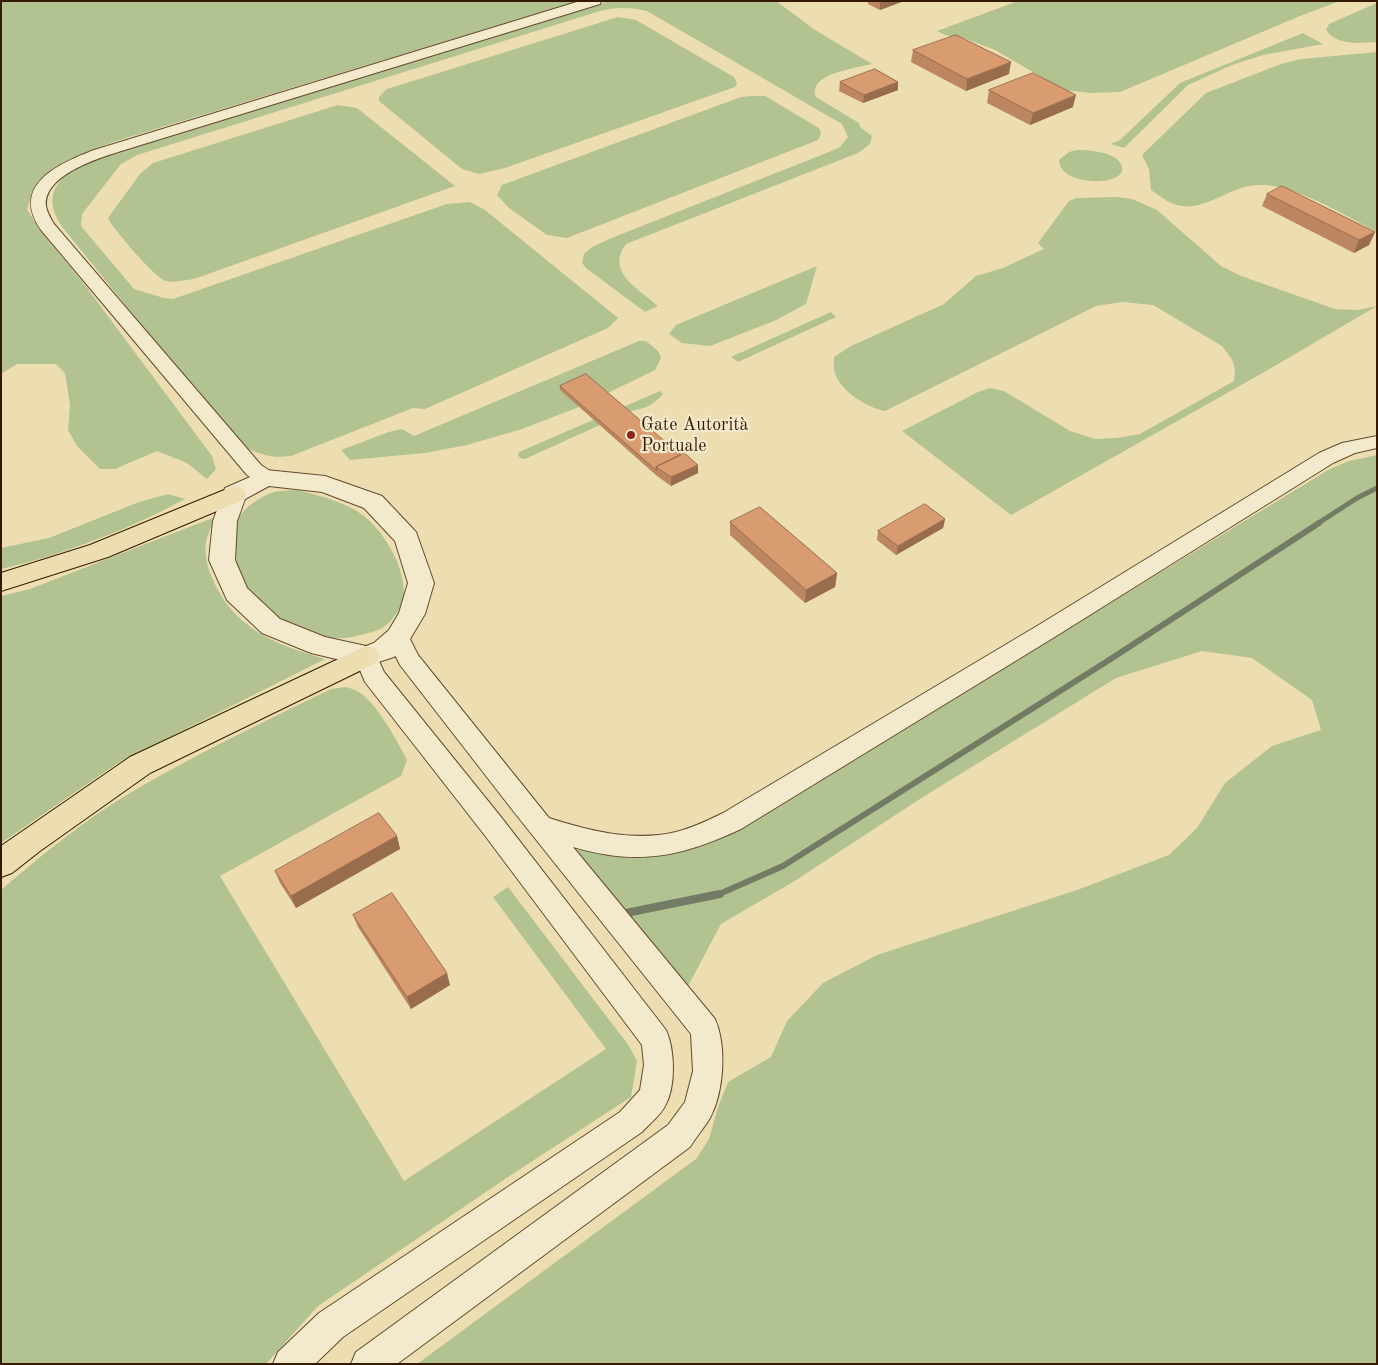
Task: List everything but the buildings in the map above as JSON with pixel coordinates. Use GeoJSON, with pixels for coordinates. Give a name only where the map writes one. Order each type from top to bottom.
{"type":"FeatureCollection","features":[{"type":"Feature","properties":{"kind":"highway"},"geometry":{"type":"LineString","coordinates":[[2,582],[98,552],[234,494]]}},
{"type":"Feature","properties":{"kind":"highway"},"geometry":{"type":"LineString","coordinates":[[1,864],[29,842],[140,765],[366,656]]}},
{"type":"Feature","properties":{"kind":"street"},"geometry":{"type":"LineString","coordinates":[[266,478],[234,494],[225,521],[222,560],[236,593],[271,626],[320,646],[366,656],[384,650],[398,637],[412,614],[421,582],[407,538],[373,502],[325,484],[266,478],[254,470],[47,226],[38,204],[43,186],[58,174],[88,156],[595,1]]}},
{"type":"Feature","properties":{"kind":"street"},"geometry":{"type":"LineString","coordinates":[[540,826],[574,838],[610,844],[643,846],[691,839],[732,821],[1036,637],[1326,458],[1349,448],[1377,442]]}},
{"type":"Feature","properties":{"kind":"street"},"geometry":{"type":"LineString","coordinates":[[368,1364],[679,1136],[699,1108],[708,1071],[705,1029],[540,826],[408,659],[398,637]]}},
{"type":"Feature","properties":{"kind":"street"},"geometry":{"type":"LineString","coordinates":[[290,1364],[331,1325],[631,1122],[654,1097],[659,1065],[656,1040],[492,825],[373,676],[366,656]]}},
{"type":"Feature","properties":{"kind":"green space"},"geometry":{"type":"Polygon","coordinates":[[[1,1],[578,1],[113,142],[72,158],[49,173],[40,183],[27,209],[41,232],[84,284],[212,456],[216,469],[207,479],[187,463],[157,451],[115,469],[100,469],[77,446],[68,430],[70,405],[65,373],[56,364],[17,364],[1,374],[1,1]]]}},
{"type":"Feature","properties":{"kind":"green space"},"geometry":{"type":"Polygon","coordinates":[[[610,1],[776,1],[815,30],[872,64],[835,73],[819,83],[815,89],[816,97],[859,123],[860,127],[872,136],[870,144],[858,153],[626,244],[619,263],[622,271],[634,286],[658,306],[645,312],[586,268],[582,263],[584,254],[592,247],[614,237],[829,152],[840,147],[848,137],[842,124],[647,11],[624,8],[600,11],[137,155],[121,164],[82,214],[81,226],[134,289],[173,299],[447,204],[470,202],[485,210],[618,318],[608,328],[425,409],[413,408],[291,456],[276,457],[250,450],[242,444],[208,407],[63,228],[54,211],[53,197],[57,185],[66,175],[108,153],[610,1]]]}},
{"type":"Feature","properties":{"kind":"green space"},"geometry":{"type":"Polygon","coordinates":[[[1018,1],[1340,1],[1120,92],[1091,93],[1064,90],[995,50],[937,31],[1018,1]]]}},
{"type":"Feature","properties":{"kind":"green space"},"geometry":{"type":"Polygon","coordinates":[[[1377,3],[1377,42],[1356,43],[1342,41],[1336,39],[1326,30],[1329,24],[1377,3]]]}},
{"type":"Feature","properties":{"kind":"green space"},"geometry":{"type":"Polygon","coordinates":[[[618,17],[636,20],[734,77],[737,83],[735,87],[505,168],[479,174],[462,169],[379,101],[379,97],[387,89],[618,17]]]}},
{"type":"Feature","properties":{"kind":"green space"},"geometry":{"type":"Polygon","coordinates":[[[1303,33],[1323,44],[1263,55],[1232,65],[1188,85],[1124,148],[1111,144],[1120,140],[1180,83],[1303,33]]]}},
{"type":"Feature","properties":{"kind":"green space"},"geometry":{"type":"Polygon","coordinates":[[[1377,52],[1377,232],[1305,195],[1275,186],[1250,186],[1208,202],[1188,206],[1170,203],[1151,190],[1149,169],[1142,155],[1206,93],[1281,64],[1301,59],[1377,52]]]}},
{"type":"Feature","properties":{"kind":"green space"},"geometry":{"type":"Polygon","coordinates":[[[765,96],[819,128],[821,134],[818,140],[567,238],[547,235],[509,208],[497,195],[502,185],[741,97],[765,96]]]}},
{"type":"Feature","properties":{"kind":"green space"},"geometry":{"type":"Polygon","coordinates":[[[338,105],[357,108],[455,186],[194,279],[176,282],[160,278],[126,242],[108,218],[140,174],[153,163],[338,105]]]}},
{"type":"Feature","properties":{"kind":"green space"},"geometry":{"type":"Polygon","coordinates":[[[1077,150],[1096,151],[1110,155],[1120,162],[1122,170],[1118,176],[1103,181],[1083,180],[1074,177],[1066,173],[1061,167],[1059,160],[1069,152],[1077,150]]]}},
{"type":"Feature","properties":{"kind":"green space"},"geometry":{"type":"Polygon","coordinates":[[[1116,197],[1132,199],[1157,210],[1221,266],[1241,276],[1335,309],[1357,310],[1377,306],[1011,515],[902,431],[978,392],[990,388],[1004,391],[1070,431],[1095,439],[1140,434],[1234,381],[1235,370],[1229,355],[1222,346],[1153,305],[1122,302],[1096,306],[885,411],[856,398],[843,386],[834,371],[834,357],[851,346],[944,304],[976,276],[1003,268],[1044,249],[1038,243],[1069,201],[1077,198],[1116,197]]]}},
{"type":"Feature","properties":{"kind":"green space"},"geometry":{"type":"Polygon","coordinates":[[[817,266],[806,304],[774,321],[710,346],[682,343],[669,334],[676,325],[817,266]]]}},
{"type":"Feature","properties":{"kind":"green space"},"geometry":{"type":"Polygon","coordinates":[[[831,312],[836,317],[738,362],[731,357],[831,312]]]}},
{"type":"Feature","properties":{"kind":"green space"},"geometry":{"type":"Polygon","coordinates":[[[639,341],[646,341],[658,351],[661,358],[655,370],[579,407],[522,429],[467,445],[425,453],[350,460],[341,450],[402,429],[414,436],[639,341]]]}},
{"type":"Feature","properties":{"kind":"green space"},"geometry":{"type":"Polygon","coordinates":[[[660,391],[663,394],[649,406],[631,411],[525,459],[520,458],[518,455],[519,452],[660,391]]]}},
{"type":"Feature","properties":{"kind":"green space"},"geometry":{"type":"Polygon","coordinates":[[[1377,455],[1377,1364],[417,1364],[696,1159],[709,1139],[718,1107],[728,1082],[771,1057],[787,1021],[823,983],[877,955],[1077,890],[1169,855],[1197,828],[1225,783],[1272,746],[1321,730],[1312,700],[1252,658],[1202,651],[1116,678],[923,797],[793,882],[721,924],[687,988],[574,853],[580,849],[616,854],[699,846],[747,825],[1328,470],[1349,461],[1377,455]]]}},
{"type":"Feature","properties":{"kind":"green space"},"geometry":{"type":"Polygon","coordinates":[[[297,490],[332,500],[357,511],[379,531],[391,549],[400,570],[404,596],[398,612],[382,628],[348,638],[317,636],[287,624],[261,605],[250,593],[241,577],[233,545],[233,535],[238,518],[257,500],[266,495],[277,491],[297,490]]]}},
{"type":"Feature","properties":{"kind":"green space"},"geometry":{"type":"Polygon","coordinates":[[[168,494],[185,499],[142,521],[72,549],[1,569],[1,548],[49,538],[139,502],[168,494]]]}},
{"type":"Feature","properties":{"kind":"green space"},"geometry":{"type":"Polygon","coordinates":[[[215,517],[206,542],[206,552],[213,580],[222,597],[245,623],[259,633],[290,648],[325,659],[118,763],[1,843],[1,596],[30,589],[215,517]]]}},
{"type":"Feature","properties":{"kind":"green space"},"geometry":{"type":"Polygon","coordinates":[[[346,687],[356,690],[371,703],[392,733],[407,760],[401,776],[220,876],[404,1181],[606,1049],[493,897],[508,887],[629,1046],[637,1061],[631,1097],[508,1177],[318,1306],[266,1364],[1,1364],[1,890],[81,825],[163,774],[218,744],[331,689],[346,687]]]}},
{"type":"Feature","properties":{"kind":"waterway"},"geometry":{"type":"LineString","coordinates":[[1317,524],[1357,498],[1377,488]]}},
{"type":"Feature","properties":{"kind":"waterway"},"geometry":{"type":"LineString","coordinates":[[719,894],[783,866],[1106,662],[1319,523]]}},
{"type":"Feature","properties":{"kind":"waterway"},"geometry":{"type":"LineString","coordinates":[[626,913],[719,894]]}},
{"type":"Feature","properties":{"kind":"place","name":"Gate Autorità Portuale"},"geometry":{"type":"Point","coordinates":[631,435]}}]}
